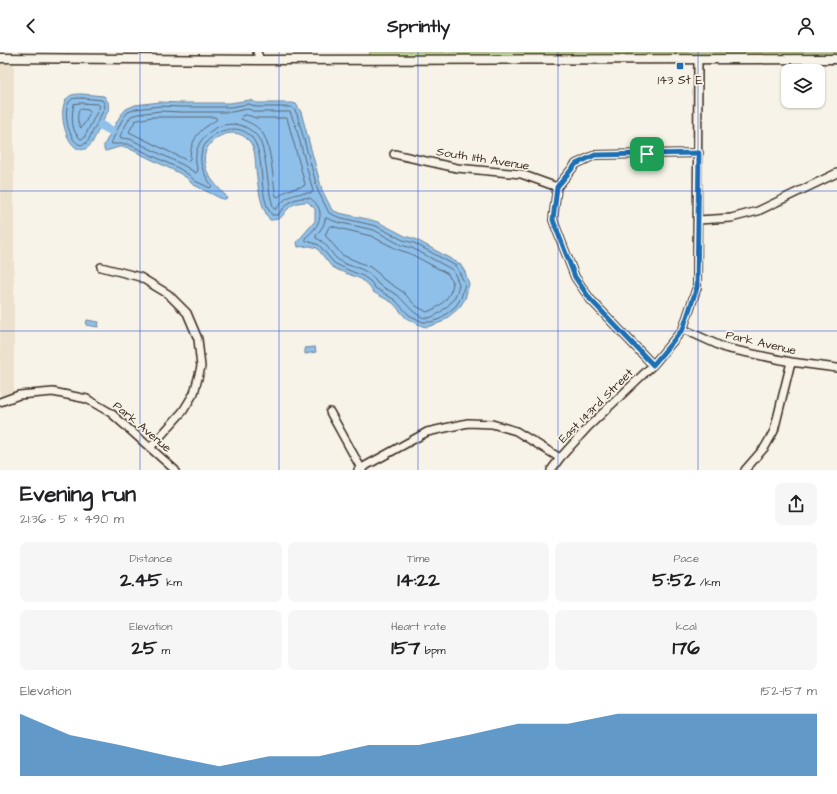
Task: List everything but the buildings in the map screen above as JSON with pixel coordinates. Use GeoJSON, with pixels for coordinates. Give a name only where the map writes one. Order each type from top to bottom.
{"type":"FeatureCollection","features":[{"type":"Feature","properties":{"kind":"street"},"geometry":{"type":"LineString","coordinates":[[0,58],[114,55],[837,59]]}},
{"type":"Feature","properties":{"kind":"street","name":"East 143rd Street"},"geometry":{"type":"LineString","coordinates":[[551,470],[588,427],[653,365],[683,329],[697,287],[699,153],[698,59]]}},
{"type":"Feature","properties":{"kind":"street"},"geometry":{"type":"LineString","coordinates":[[653,365],[590,299],[575,277],[553,220],[557,187],[576,164],[595,155],[699,153]]}},
{"type":"Feature","properties":{"kind":"street","name":"South 11th Avenue"},"geometry":{"type":"LineString","coordinates":[[394,154],[457,168],[521,174],[557,187]]}},
{"type":"Feature","properties":{"kind":"street"},"geometry":{"type":"LineString","coordinates":[[698,220],[730,218],[758,211],[837,173]]}},
{"type":"Feature","properties":{"kind":"street"},"geometry":{"type":"LineString","coordinates":[[101,267],[140,277],[168,294],[187,313],[198,338],[201,366],[194,393],[183,411],[150,448]]}},
{"type":"Feature","properties":{"kind":"street","name":"Park Avenue"},"geometry":{"type":"LineString","coordinates":[[683,329],[725,348],[791,362],[837,368]]}},
{"type":"Feature","properties":{"kind":"street"},"geometry":{"type":"LineString","coordinates":[[745,470],[765,447],[774,431],[791,362]]}},
{"type":"Feature","properties":{"kind":"street","name":"Park Avenue"},"geometry":{"type":"LineString","coordinates":[[0,402],[19,395],[53,392],[87,399],[111,413],[175,470]]}},
{"type":"Feature","properties":{"kind":"street"},"geometry":{"type":"LineString","coordinates":[[330,412],[360,469],[427,432],[468,423],[492,424],[516,431],[560,458]]}},
{"type":"Feature","properties":{"kind":"shaded area"},"geometry":{"type":"Polygon","coordinates":[[[0,58],[14,59],[14,397],[0,402],[0,58]]]}},
{"type":"Feature","properties":{"kind":"green space"},"geometry":{"type":"Polygon","coordinates":[[[370,52],[837,52],[837,59],[369,59],[370,52]]]}},
{"type":"Feature","properties":{"kind":"water"},"geometry":{"type":"Polygon","coordinates":[[[82,94],[104,96],[108,102],[109,109],[92,143],[84,149],[77,148],[71,142],[63,121],[63,109],[66,100],[72,95],[82,94]]]}},
{"type":"Feature","properties":{"kind":"water"},"geometry":{"type":"Polygon","coordinates":[[[250,100],[257,103],[296,104],[301,112],[322,190],[332,210],[378,222],[405,236],[415,239],[460,264],[465,272],[469,284],[465,299],[459,308],[442,322],[427,327],[422,326],[406,318],[393,303],[373,292],[361,279],[331,266],[317,248],[310,246],[298,247],[297,242],[315,221],[315,209],[308,202],[297,203],[291,206],[282,217],[275,220],[270,220],[264,209],[260,196],[253,147],[243,136],[235,133],[219,136],[212,141],[207,148],[205,156],[206,170],[226,196],[227,198],[225,199],[222,199],[192,184],[187,178],[179,173],[126,147],[119,147],[106,151],[104,150],[104,145],[120,116],[126,109],[135,105],[160,102],[230,103],[250,100]]]}},
{"type":"Feature","properties":{"kind":"water"},"geometry":{"type":"Polygon","coordinates":[[[87,320],[99,322],[98,327],[86,325],[87,320]]]}},
{"type":"Feature","properties":{"kind":"water"},"geometry":{"type":"Polygon","coordinates":[[[315,347],[316,352],[305,354],[305,348],[315,347]]]}},
{"type":"Feature","properties":{"kind":"waterway"},"geometry":{"type":"LineString","coordinates":[[101,125],[112,131]]}},
{"type":"Feature","properties":{"kind":"place","name":"143 St E"},"geometry":{"type":"Point","coordinates":[680,66]}},
{"type":"Feature","properties":{"kind":"route"},"geometry":{"type":"LineString","coordinates":[[699,153],[697,287],[683,329],[653,365],[590,299],[575,277],[553,220],[557,187],[576,164],[595,155],[647,154],[699,153]]}}]}
